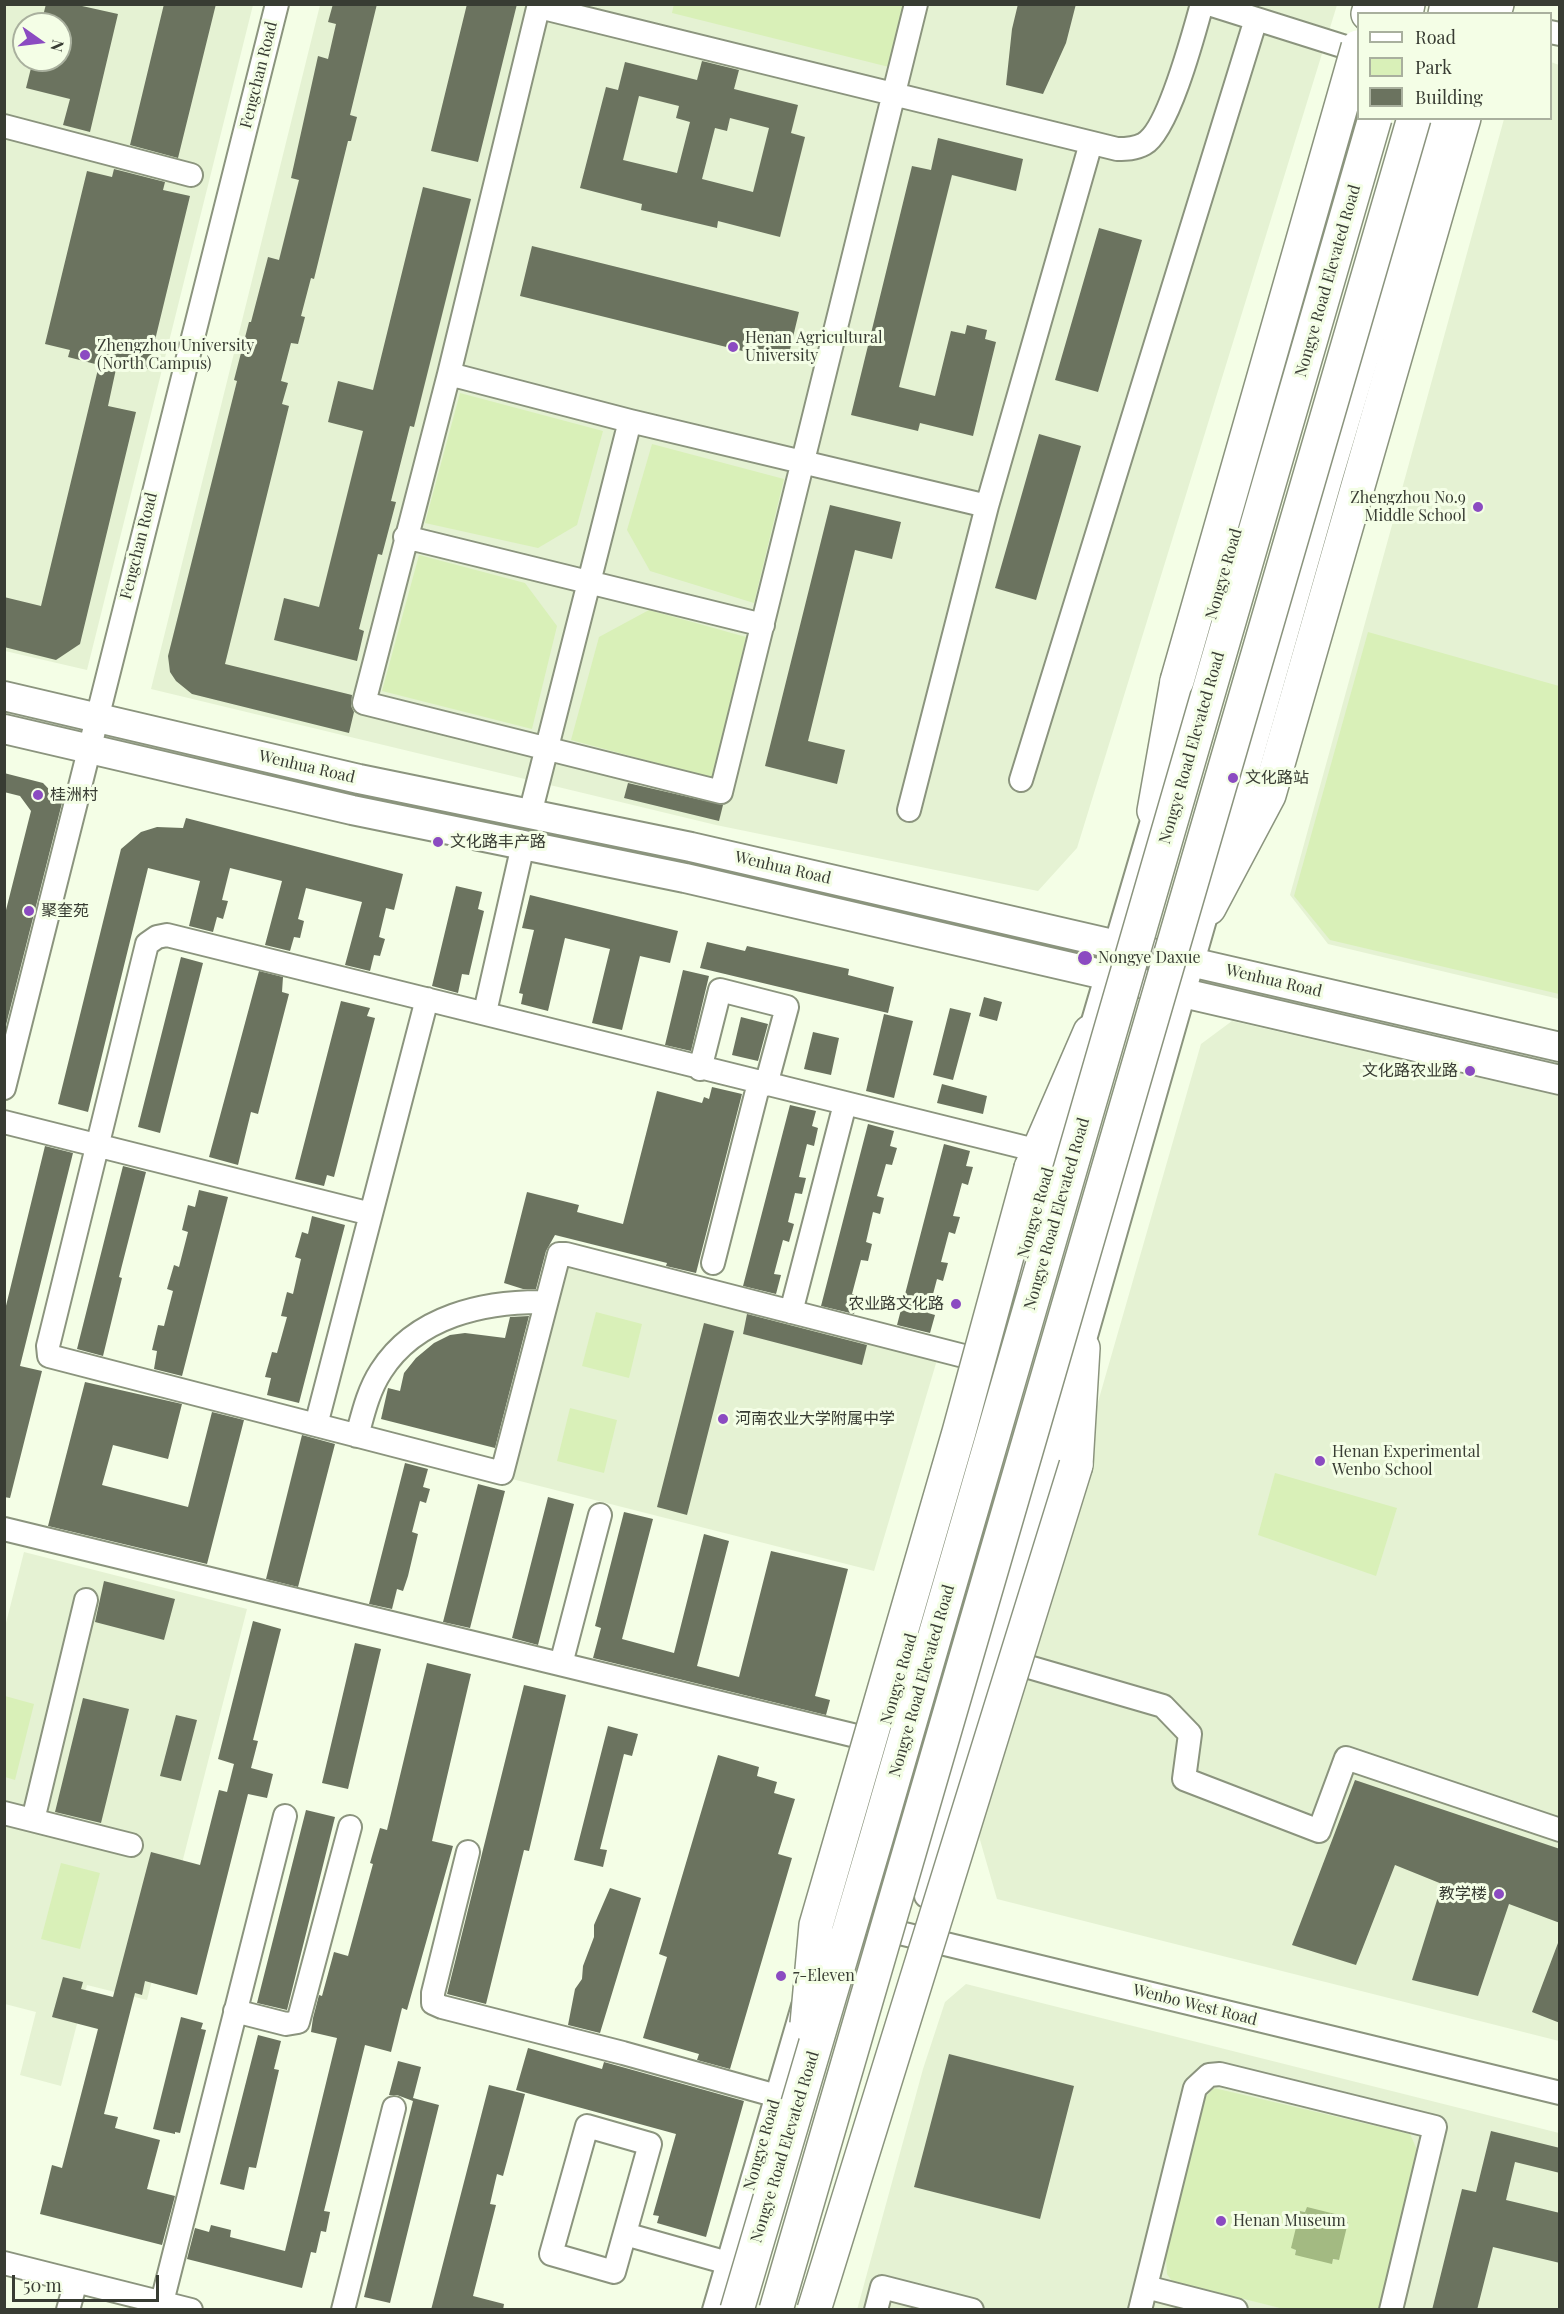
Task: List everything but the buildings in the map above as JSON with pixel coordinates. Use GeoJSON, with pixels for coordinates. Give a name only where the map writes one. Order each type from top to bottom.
{"type":"FeatureCollection","features":[{"type":"Feature","properties":{"kind":"highway"},"geometry":{"type":"LineString","coordinates":[[1155,811],[1177,681],[1357,56]]}},
{"type":"Feature","properties":{"kind":"highway","name":"Nongye Road Elevated Road"},"geometry":{"type":"LineString","coordinates":[[737,2310],[788,2097],[1374,120]]}},
{"type":"Feature","properties":{"kind":"highway"},"geometry":{"type":"LineString","coordinates":[[776,2310],[1413,120]]}},
{"type":"Feature","properties":{"kind":"highway"},"geometry":{"type":"LineString","coordinates":[[1209,908],[1269,795],[1463,120]]}},
{"type":"Feature","properties":{"kind":"highway"},"geometry":{"type":"LineString","coordinates":[[788,2097],[816,1925],[1035,1160],[1090,1032]]}},
{"type":"Feature","properties":{"kind":"highway"},"geometry":{"type":"LineString","coordinates":[[814,2310],[1076,1465],[1083,1348]]}},
{"type":"Feature","properties":{"kind":"main road","name":"Wenhua Road"},"geometry":{"type":"LineString","coordinates":[[4,696],[359,780],[692,848],[1560,1047]]}},
{"type":"Feature","properties":{"kind":"main road","name":"Wenhua Road"},"geometry":{"type":"LineString","coordinates":[[4,729],[352,810],[685,878],[1560,1080]]}},
{"type":"Feature","properties":{"kind":"street","name":"Fengchan Road"},"geometry":{"type":"LineString","coordinates":[[4,1088],[277,4]]}},
{"type":"Feature","properties":{"kind":"street"},"geometry":{"type":"LineString","coordinates":[[916,4],[894,96],[721,792],[364,703],[405,537],[449,374],[539,6],[894,96],[1117,149],[1131,149],[1146,143],[1160,125],[1188,55],[1202,4]]}},
{"type":"Feature","properties":{"kind":"street"},"geometry":{"type":"LineString","coordinates":[[1209,4],[1357,48]]}},
{"type":"Feature","properties":{"kind":"street"},"geometry":{"type":"LineString","coordinates":[[1021,780],[1256,19]]}},
{"type":"Feature","properties":{"kind":"street","name":"Nongye Road"},"geometry":{"type":"LineString","coordinates":[[714,2310],[728,2264],[788,2097],[830,1916],[1358,120]]}},
{"type":"Feature","properties":{"kind":"street"},"geometry":{"type":"LineString","coordinates":[[806,2310],[1331,478],[1438,120]]}},
{"type":"Feature","properties":{"kind":"street"},"geometry":{"type":"LineString","coordinates":[[4,126],[191,175]]}},
{"type":"Feature","properties":{"kind":"street"},"geometry":{"type":"LineString","coordinates":[[909,810],[987,506],[1091,143]]}},
{"type":"Feature","properties":{"kind":"street"},"geometry":{"type":"LineString","coordinates":[[449,374],[630,421],[987,506]]}},
{"type":"Feature","properties":{"kind":"street"},"geometry":{"type":"LineString","coordinates":[[530,814],[630,421]]}},
{"type":"Feature","properties":{"kind":"street"},"geometry":{"type":"LineString","coordinates":[[405,537],[763,625]]}},
{"type":"Feature","properties":{"kind":"street"},"geometry":{"type":"LineString","coordinates":[[485,1012],[523,845]]}},
{"type":"Feature","properties":{"kind":"street"},"geometry":{"type":"LineString","coordinates":[[992,1364],[559,1254],[502,1473],[49,1356],[48,1346],[147,944],[157,937],[167,935],[485,1012],[700,1069],[844,1104],[1035,1160]]}},
{"type":"Feature","properties":{"kind":"street"},"geometry":{"type":"LineString","coordinates":[[700,1069],[720,990],[787,1007],[713,1263]]}},
{"type":"Feature","properties":{"kind":"street"},"geometry":{"type":"LineString","coordinates":[[316,1425],[427,999]]}},
{"type":"Feature","properties":{"kind":"street"},"geometry":{"type":"LineString","coordinates":[[791,1312],[844,1104]]}},
{"type":"Feature","properties":{"kind":"street"},"geometry":{"type":"LineString","coordinates":[[4,1122],[371,1214]]}},
{"type":"Feature","properties":{"kind":"street"},"geometry":{"type":"LineString","coordinates":[[357,1436],[367,1400],[380,1372],[399,1346],[430,1326],[460,1311],[509,1301],[546,1302]]}},
{"type":"Feature","properties":{"kind":"street"},"geometry":{"type":"LineString","coordinates":[[561,1664],[600,1515]]}},
{"type":"Feature","properties":{"kind":"street"},"geometry":{"type":"LineString","coordinates":[[4,1529],[964,1762]]}},
{"type":"Feature","properties":{"kind":"street"},"geometry":{"type":"LineString","coordinates":[[33,1820],[86,1600]]}},
{"type":"Feature","properties":{"kind":"street"},"geometry":{"type":"LineString","coordinates":[[1015,1663],[1163,1706],[1190,1734],[1184,1779],[1319,1831],[1346,1758],[1560,1830]]}},
{"type":"Feature","properties":{"kind":"street"},"geometry":{"type":"LineString","coordinates":[[4,1813],[130,1845]]}},
{"type":"Feature","properties":{"kind":"street"},"geometry":{"type":"LineString","coordinates":[[162,2302],[285,1816]]}},
{"type":"Feature","properties":{"kind":"street"},"geometry":{"type":"LineString","coordinates":[[235,2011],[286,2024],[298,2022],[350,1827]]}},
{"type":"Feature","properties":{"kind":"street"},"geometry":{"type":"LineString","coordinates":[[468,1852],[433,1993],[433,2003],[788,2097]]}},
{"type":"Feature","properties":{"kind":"street","name":"Wenbo West Road"},"geometry":{"type":"LineString","coordinates":[[830,1916],[1560,2094]]}},
{"type":"Feature","properties":{"kind":"street"},"geometry":{"type":"LineString","coordinates":[[1140,2310],[1195,2088],[1209,2074],[1220,2074],[1436,2127],[1390,2310]]}},
{"type":"Feature","properties":{"kind":"street"},"geometry":{"type":"LineString","coordinates":[[343,2310],[394,2108]]}},
{"type":"Feature","properties":{"kind":"street"},"geometry":{"type":"LineString","coordinates":[[587,2126],[650,2144],[625,2234],[614,2272],[551,2254],[587,2126]]}},
{"type":"Feature","properties":{"kind":"street"},"geometry":{"type":"LineString","coordinates":[[625,2234],[728,2264]]}},
{"type":"Feature","properties":{"kind":"street"},"geometry":{"type":"LineString","coordinates":[[4,2263],[191,2310]]}},
{"type":"Feature","properties":{"kind":"street"},"geometry":{"type":"LineString","coordinates":[[68,2310],[76,2281]]}},
{"type":"Feature","properties":{"kind":"street"},"geometry":{"type":"LineString","coordinates":[[876,2310],[882,2287],[972,2310]]}},
{"type":"Feature","properties":{"kind":"street"},"geometry":{"type":"LineString","coordinates":[[1146,2287],[1236,2310]]}},
{"type":"Feature","properties":{"kind":"shaded area","name":"Zhengzhou University (North Campus)"},"geometry":{"type":"Polygon","coordinates":[[[5,5],[253,5],[87,670],[5,651],[5,5]]]}},
{"type":"Feature","properties":{"kind":"shaded area","name":"Henan Agricultural University"},"geometry":{"type":"Polygon","coordinates":[[[320,5],[1337,5],[1077,848],[1038,891],[716,825],[151,689],[320,5]]]}},
{"type":"Feature","properties":{"kind":"shaded area","name":"Zhengzhou No.9 Middle School"},"geometry":{"type":"Polygon","coordinates":[[[1552,62],[1559,65],[1559,999],[1328,944],[1290,895],[1504,120],[1552,120],[1552,62]]]}},
{"type":"Feature","properties":{"kind":"shaded area","name":"Henan Experimental Wenbo School"},"geometry":{"type":"Polygon","coordinates":[[[1232,1021],[1559,1096],[1559,2041],[997,1899],[976,1826],[1201,1044],[1232,1021]]]}},
{"type":"Feature","properties":{"kind":"shaded area","name":"河南农业大学附属中学"},"geometry":{"type":"Polygon","coordinates":[[[566,1265],[937,1360],[874,1571],[512,1479],[566,1265]]]}},
{"type":"Feature","properties":{"kind":"shaded area"},"geometry":{"type":"Polygon","coordinates":[[[24,1552],[247,1609],[147,2000],[87,1985],[61,2086],[20,2075],[36,2012],[5,2004],[5,1627],[24,1552]]]}},
{"type":"Feature","properties":{"kind":"shaded area","name":"Henan Museum"},"geometry":{"type":"Polygon","coordinates":[[[966,1984],[1559,2133],[1559,2309],[857,2310],[923,2069],[945,2002],[966,1984]]]}},
{"type":"Feature","properties":{"kind":"shaded area"},"geometry":{"type":"Polygon","coordinates":[[[1307,2207],[1343,2216],[1342,2221],[1348,2222],[1339,2260],[1333,2259],[1332,2264],[1295,2255],[1296,2250],[1291,2248],[1300,2211],[1305,2212],[1307,2207]]]}},
{"type":"Feature","properties":{"kind":"green space"},"geometry":{"type":"Polygon","coordinates":[[[674,4],[904,5],[889,67],[672,13],[674,4]]]}},
{"type":"Feature","properties":{"kind":"green space"},"geometry":{"type":"Polygon","coordinates":[[[460,393],[603,431],[577,525],[538,548],[425,523],[460,393]]]}},
{"type":"Feature","properties":{"kind":"green space"},"geometry":{"type":"Polygon","coordinates":[[[652,444],[784,479],[754,603],[650,571],[627,530],[652,444]]]}},
{"type":"Feature","properties":{"kind":"green space"},"geometry":{"type":"Polygon","coordinates":[[[419,555],[525,583],[557,626],[532,729],[382,691],[419,555]]]}},
{"type":"Feature","properties":{"kind":"green space"},"geometry":{"type":"Polygon","coordinates":[[[649,610],[746,637],[712,778],[571,740],[599,637],[649,610]]]}},
{"type":"Feature","properties":{"kind":"green space"},"geometry":{"type":"Polygon","coordinates":[[[1368,632],[1559,686],[1559,994],[1330,940],[1294,896],[1368,632]]]}},
{"type":"Feature","properties":{"kind":"green space"},"geometry":{"type":"Polygon","coordinates":[[[596,1312],[642,1324],[629,1378],[582,1366],[596,1312]]]}},
{"type":"Feature","properties":{"kind":"green space"},"geometry":{"type":"Polygon","coordinates":[[[570,1408],[617,1420],[604,1473],[557,1461],[570,1408]]]}},
{"type":"Feature","properties":{"kind":"green space"},"geometry":{"type":"Polygon","coordinates":[[[1275,1473],[1397,1508],[1376,1576],[1258,1535],[1275,1473]]]}},
{"type":"Feature","properties":{"kind":"green space"},"geometry":{"type":"Polygon","coordinates":[[[5,1696],[34,1704],[15,1780],[5,1777],[5,1696]]]}},
{"type":"Feature","properties":{"kind":"green space"},"geometry":{"type":"Polygon","coordinates":[[[61,1863],[100,1873],[80,1949],[41,1939],[61,1863]]]}},
{"type":"Feature","properties":{"kind":"green space"},"geometry":{"type":"Polygon","coordinates":[[[1214,2088],[1410,2134],[1419,2154],[1381,2309],[1284,2309],[1172,2281],[1167,2274],[1166,2257],[1202,2101],[1214,2088]],[[1301,2211],[1295,2255],[1338,2260],[1343,2216],[1301,2211]]]}},
{"type":"Feature","properties":{"kind":"place","name":"Henan Agricultural University"},"geometry":{"type":"Point","coordinates":[733,347]}},
{"type":"Feature","properties":{"kind":"place","name":"Zhengzhou University (North Campus)"},"geometry":{"type":"Point","coordinates":[85,355]}},
{"type":"Feature","properties":{"kind":"place","name":"Zhengzhou No.9 Middle School"},"geometry":{"type":"Point","coordinates":[1478,507]}},
{"type":"Feature","properties":{"kind":"place","name":"文化路站"},"geometry":{"type":"Point","coordinates":[1233,778]}},
{"type":"Feature","properties":{"kind":"place","name":"桂洲村"},"geometry":{"type":"Point","coordinates":[38,795]}},
{"type":"Feature","properties":{"kind":"place","name":"文化路丰产路"},"geometry":{"type":"Point","coordinates":[438,842]}},
{"type":"Feature","properties":{"kind":"place","name":"聚奎苑"},"geometry":{"type":"Point","coordinates":[29,911]}},
{"type":"Feature","properties":{"kind":"place","name":"Nongye Daxue"},"geometry":{"type":"Point","coordinates":[1085,958]}},
{"type":"Feature","properties":{"kind":"place","name":"文化路农业路"},"geometry":{"type":"Point","coordinates":[1470,1071]}},
{"type":"Feature","properties":{"kind":"place","name":"农业路文化路"},"geometry":{"type":"Point","coordinates":[956,1304]}},
{"type":"Feature","properties":{"kind":"place","name":"河南农业大学附属中学"},"geometry":{"type":"Point","coordinates":[723,1419]}},
{"type":"Feature","properties":{"kind":"place","name":"Henan Experimental Wenbo School"},"geometry":{"type":"Point","coordinates":[1320,1461]}},
{"type":"Feature","properties":{"kind":"place","name":"教学楼"},"geometry":{"type":"Point","coordinates":[1499,1894]}},
{"type":"Feature","properties":{"kind":"place","name":"7-Eleven"},"geometry":{"type":"Point","coordinates":[781,1976]}},
{"type":"Feature","properties":{"kind":"place","name":"Henan Museum"},"geometry":{"type":"Point","coordinates":[1221,2221]}}]}
